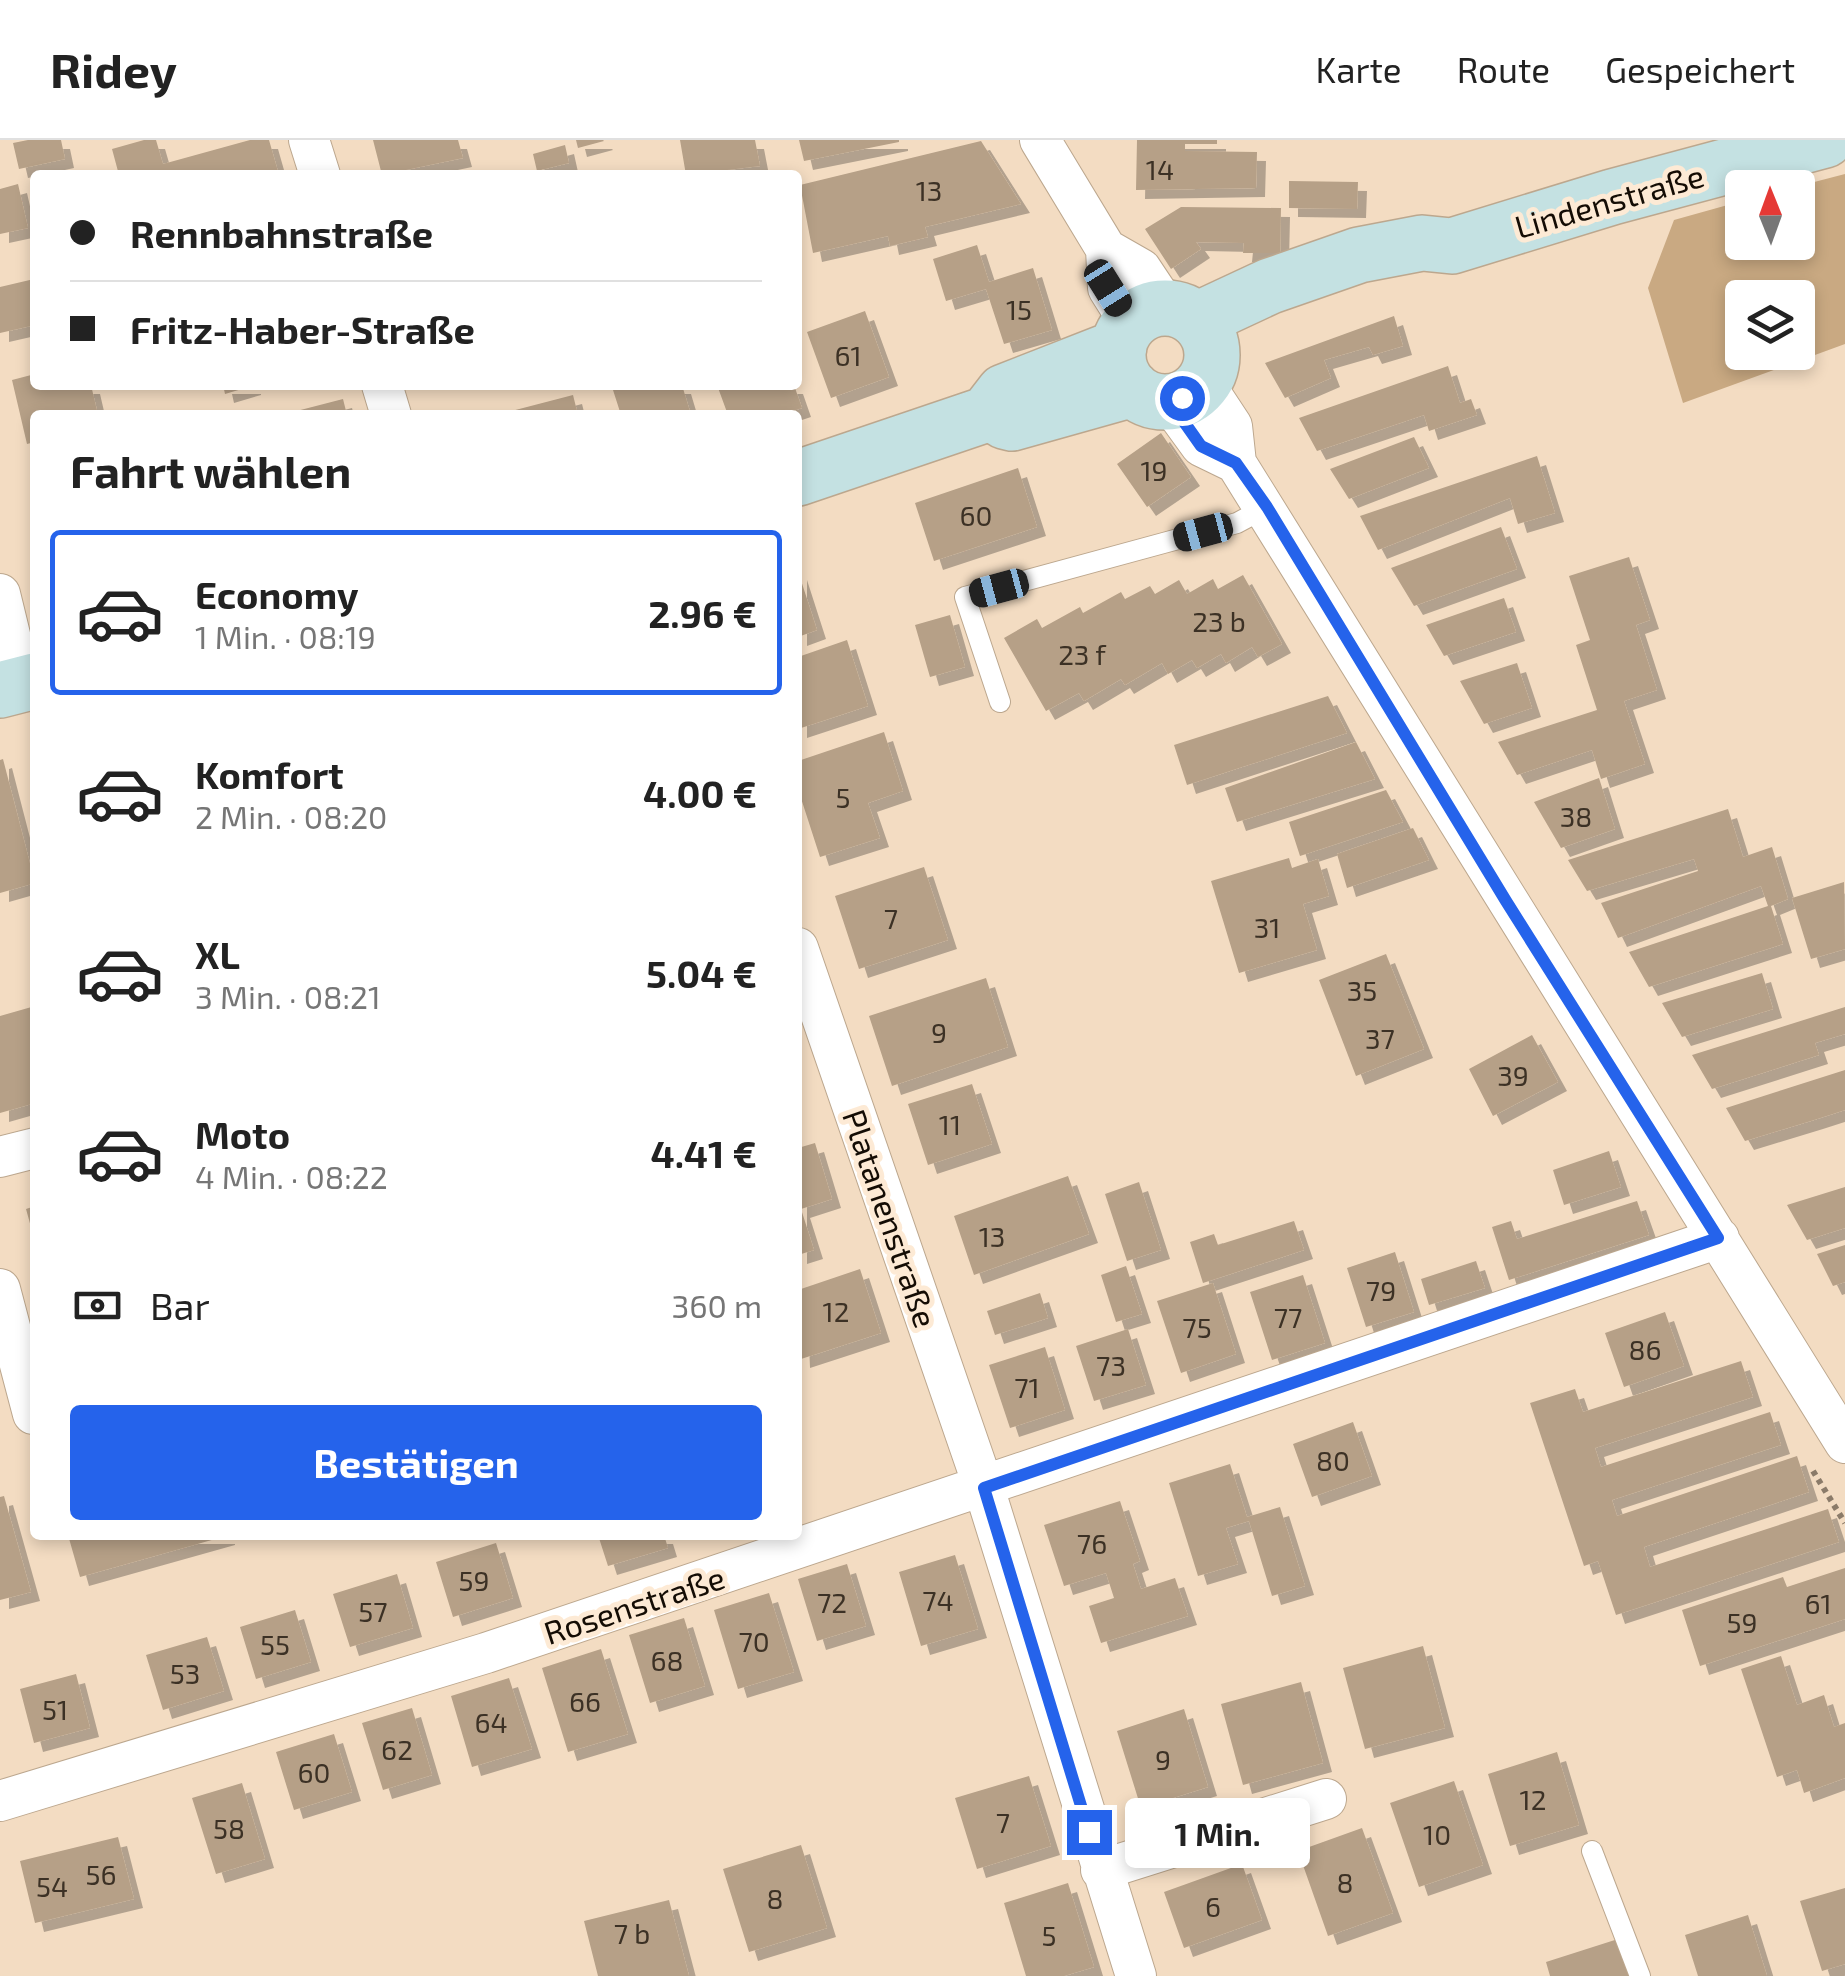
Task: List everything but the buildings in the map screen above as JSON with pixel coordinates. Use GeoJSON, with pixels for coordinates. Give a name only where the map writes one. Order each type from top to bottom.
{"type":"FeatureCollection","features":[{"type":"Feature","properties":{"kind":"main road","name":"Lindenstraße"},"geometry":{"type":"LineString","coordinates":[[802,477],[987,414],[1012,423],[1166,353],[1433,266],[1452,246],[1612,196],[1825,140]]}},
{"type":"Feature","properties":{"kind":"street"},"geometry":{"type":"LineString","coordinates":[[309,140],[318,170]]}},
{"type":"Feature","properties":{"kind":"street"},"geometry":{"type":"LineString","coordinates":[[1040,140],[1106,249],[1141,269],[1166,353],[1201,446],[1236,463],[1267,507],[1506,901],[1845,1443]]}},
{"type":"Feature","properties":{"kind":"street"},"geometry":{"type":"LineString","coordinates":[[0,594],[19,685]]}},
{"type":"Feature","properties":{"kind":"street","name":"Platanenstraße"},"geometry":{"type":"LineString","coordinates":[[802,960],[984,1488],[1136,1976]]}},
{"type":"Feature","properties":{"kind":"street"},"geometry":{"type":"LineString","coordinates":[[0,1157],[30,1149]]}},
{"type":"Feature","properties":{"kind":"street","name":"Rosenstraße"},"geometry":{"type":"LineString","coordinates":[[0,1800],[486,1653],[1718,1238]]}},
{"type":"Feature","properties":{"kind":"street"},"geometry":{"type":"LineString","coordinates":[[0,1290],[30,1403]]}},
{"type":"Feature","properties":{"kind":"street"},"geometry":{"type":"LineString","coordinates":[[1101,1870],[1326,1798]]}},
{"type":"Feature","properties":{"kind":"lane"},"geometry":{"type":"LineString","coordinates":[[1000,702],[965,597],[1237,523],[1267,507]]}},
{"type":"Feature","properties":{"kind":"lane"},"geometry":{"type":"LineString","coordinates":[[1592,1851],[1640,1976]]}},
{"type":"Feature","properties":{"kind":"shaded area"},"geometry":{"type":"Polygon","coordinates":[[[1845,174],[1845,344],[1815,355],[1815,280],[1725,280],[1725,370],[1774,370],[1683,403],[1648,288],[1674,220],[1725,206],[1725,260],[1815,260],[1815,182],[1845,174]]]}},
{"type":"Feature","properties":{"kind":"route"},"geometry":{"type":"LineString","coordinates":[[1089,1832],[984,1488],[1718,1238],[1506,901],[1267,507],[1236,463],[1201,446],[1170,402],[1182,398]]}}]}
